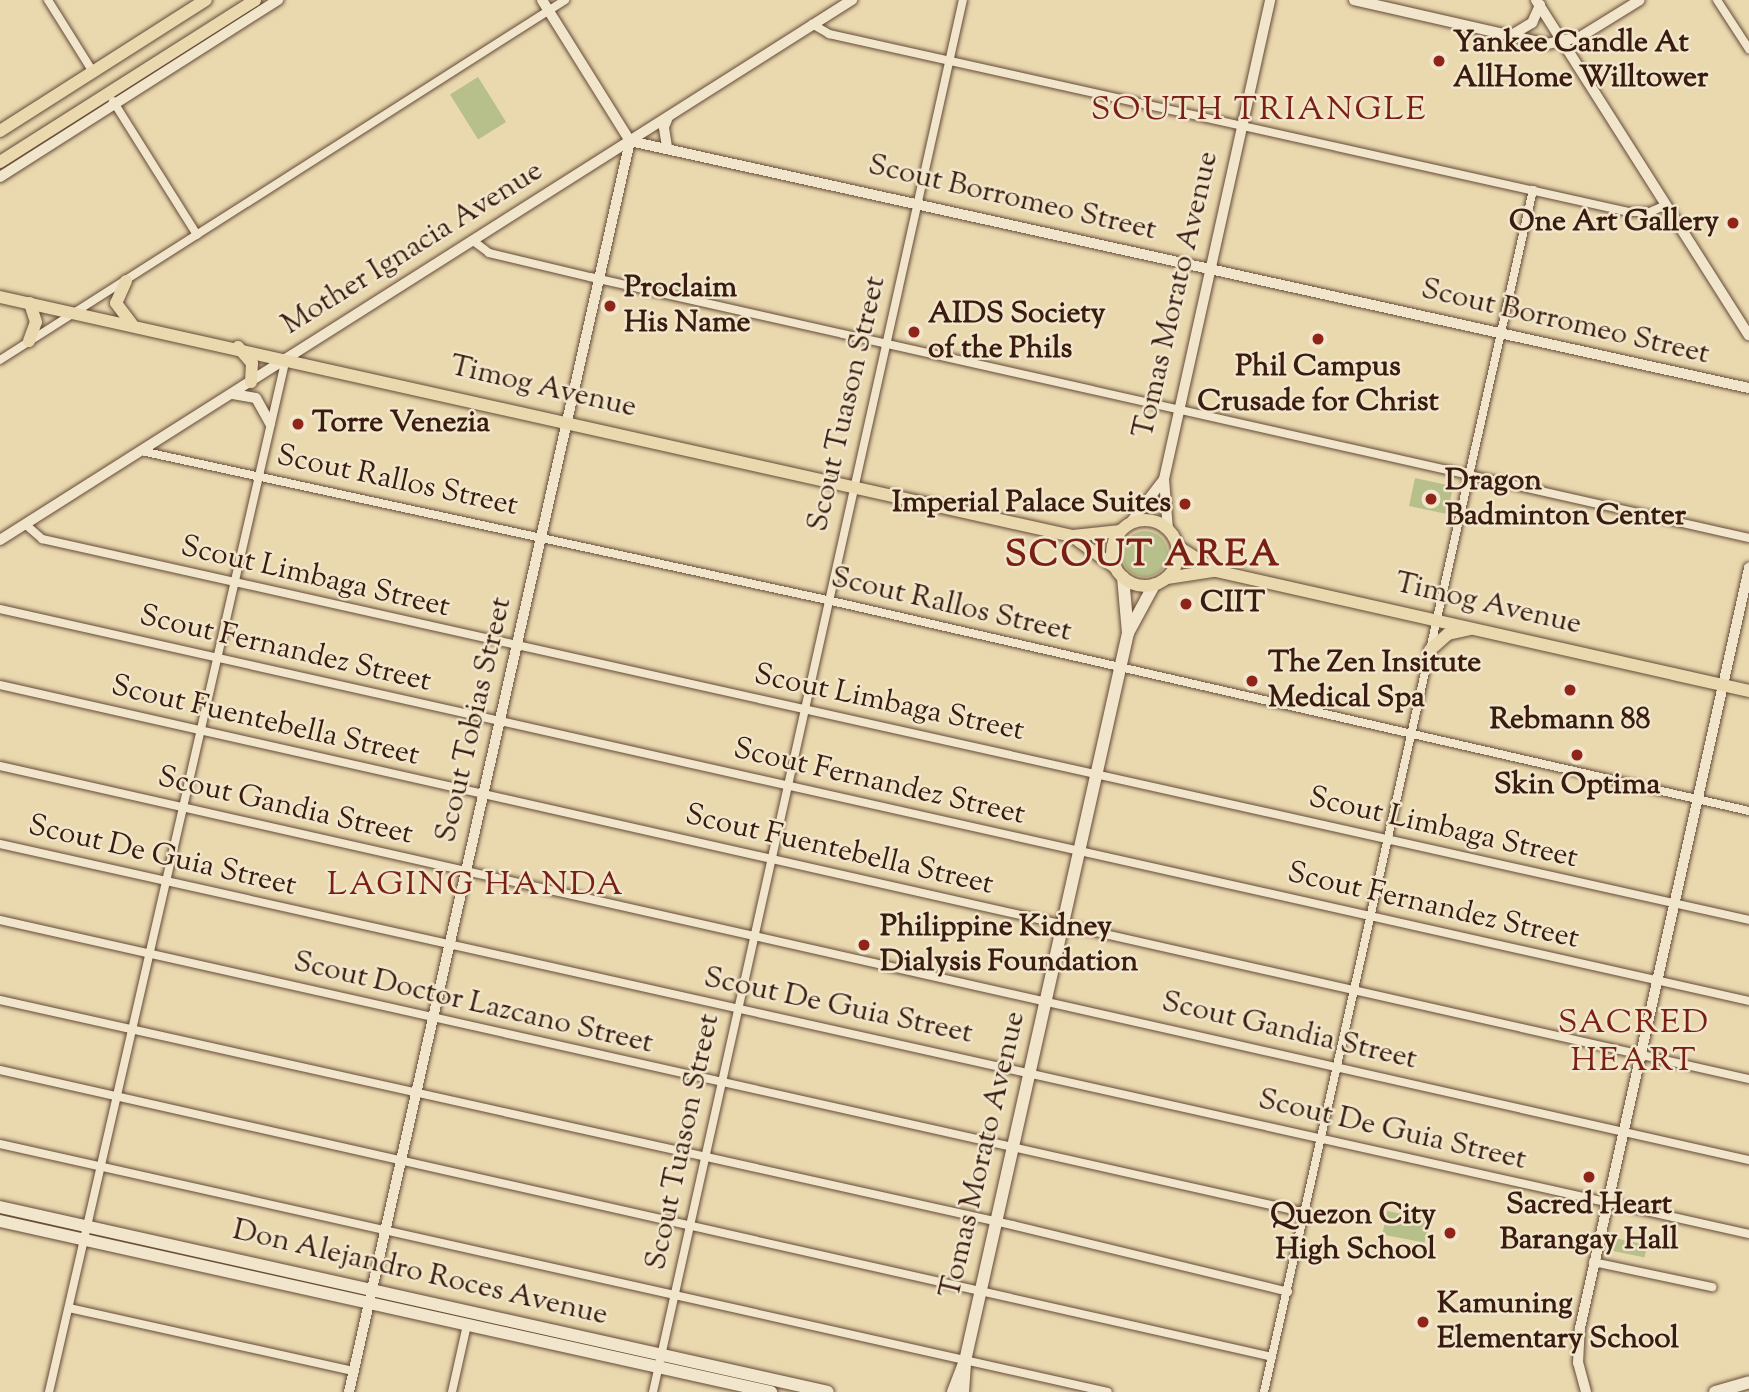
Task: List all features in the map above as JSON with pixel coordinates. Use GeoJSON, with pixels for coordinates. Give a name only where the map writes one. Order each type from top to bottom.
{"type":"FeatureCollection","features":[{"type":"Feature","properties":{"kind":"main road"},"geometry":{"type":"LineString","coordinates":[[0,131],[206,0]]}},
{"type":"Feature","properties":{"kind":"main road"},"geometry":{"type":"LineString","coordinates":[[0,162],[255,0]]}},
{"type":"Feature","properties":{"kind":"main road"},"geometry":{"type":"LineString","coordinates":[[126,281],[116,303],[132,324]]}},
{"type":"Feature","properties":{"kind":"main road","name":"Timog Avenue"},"geometry":{"type":"LineString","coordinates":[[1,298],[238,347],[1072,536],[1125,528]]}},
{"type":"Feature","properties":{"kind":"main road"},"geometry":{"type":"LineString","coordinates":[[29,341],[36,322],[30,303]]}},
{"type":"Feature","properties":{"kind":"main road"},"geometry":{"type":"LineString","coordinates":[[238,347],[252,363],[251,382]]}},
{"type":"Feature","properties":{"kind":"main road"},"geometry":{"type":"LineString","coordinates":[[1150,521],[1168,530],[1177,546],[1175,566],[1167,578],[1154,584],[1138,585],[1119,573],[1113,549],[1125,528],[1150,521]]}},
{"type":"Feature","properties":{"kind":"main road","name":"Timog Avenue"},"geometry":{"type":"LineString","coordinates":[[1072,536],[1119,573]]}},
{"type":"Feature","properties":{"kind":"main road","name":"Timog Avenue"},"geometry":{"type":"LineString","coordinates":[[1177,546],[1216,571],[1749,691]]}},
{"type":"Feature","properties":{"kind":"main road","name":"Timog Avenue"},"geometry":{"type":"LineString","coordinates":[[1167,578],[1216,571]]}},
{"type":"Feature","properties":{"kind":"main road","name":"Tomas Morato Avenue"},"geometry":{"type":"LineString","coordinates":[[1119,573],[1128,634]]}},
{"type":"Feature","properties":{"kind":"main road","name":"Tomas Morato Avenue"},"geometry":{"type":"LineString","coordinates":[[953,1392],[965,1361],[1128,634],[1154,584]]}},
{"type":"Feature","properties":{"kind":"main road"},"geometry":{"type":"LineString","coordinates":[[1430,650],[1448,634],[1473,628]]}},
{"type":"Feature","properties":{"kind":"main road","name":"Don Alejandro Roces Avenue"},"geometry":{"type":"LineString","coordinates":[[0,1208],[370,1297],[467,1325],[660,1361]]}},
{"type":"Feature","properties":{"kind":"main road","name":"Don Alejandro Roces Avenue"},"geometry":{"type":"LineString","coordinates":[[0,1221],[370,1297],[756,1382],[828,1392]]}},
{"type":"Feature","properties":{"kind":"main road","name":"Tomas Morato Avenue"},"geometry":{"type":"LineString","coordinates":[[963,1392],[965,1361]]}},
{"type":"Feature","properties":{"kind":"main road","name":"Don Alejandro Roces Avenue"},"geometry":{"type":"LineString","coordinates":[[756,1382],[771,1392]]}},
{"type":"Feature","properties":{"kind":"main road"},"geometry":{"type":"LineString","coordinates":[[1715,1392],[1749,1382]]}},
{"type":"Feature","properties":{"kind":"street"},"geometry":{"type":"LineString","coordinates":[[48,0],[93,72]]}},
{"type":"Feature","properties":{"kind":"street"},"geometry":{"type":"LineString","coordinates":[[0,177],[278,0]]}},
{"type":"Feature","properties":{"kind":"street"},"geometry":{"type":"LineString","coordinates":[[0,359],[197,235],[545,5],[565,0]]}},
{"type":"Feature","properties":{"kind":"street","name":"Mother Ignacia Avenue"},"geometry":{"type":"LineString","coordinates":[[0,540],[852,0]]}},
{"type":"Feature","properties":{"kind":"street","name":"Scout Tuason Street"},"geometry":{"type":"LineString","coordinates":[[653,1392],[852,485],[963,0]]}},
{"type":"Feature","properties":{"kind":"street","name":"Tomas Morato Avenue"},"geometry":{"type":"LineString","coordinates":[[1168,530],[1164,480],[1270,0]]}},
{"type":"Feature","properties":{"kind":"street"},"geometry":{"type":"LineString","coordinates":[[1354,0],[1510,36],[1563,43],[1580,37],[1640,0]]}},
{"type":"Feature","properties":{"kind":"street"},"geometry":{"type":"LineString","coordinates":[[1717,0],[1749,50]]}},
{"type":"Feature","properties":{"kind":"street"},"geometry":{"type":"LineString","coordinates":[[1510,36],[1532,23],[1538,3]]}},
{"type":"Feature","properties":{"kind":"street"},"geometry":{"type":"LineString","coordinates":[[1538,3],[1749,335]]}},
{"type":"Feature","properties":{"kind":"street"},"geometry":{"type":"LineString","coordinates":[[545,5],[629,141]]}},
{"type":"Feature","properties":{"kind":"street"},"geometry":{"type":"LineString","coordinates":[[812,24],[830,34],[1629,212],[1650,212],[1666,205]]}},
{"type":"Feature","properties":{"kind":"street"},"geometry":{"type":"LineString","coordinates":[[108,92],[197,235]]}},
{"type":"Feature","properties":{"kind":"street"},"geometry":{"type":"LineString","coordinates":[[667,147],[664,127],[668,117]]}},
{"type":"Feature","properties":{"kind":"street","name":"Scout Borromeo Street"},"geometry":{"type":"LineString","coordinates":[[629,141],[667,147],[1749,388]]}},
{"type":"Feature","properties":{"kind":"street","name":"Scout Tobias Street"},"geometry":{"type":"LineString","coordinates":[[349,1392],[485,794],[629,141]]}},
{"type":"Feature","properties":{"kind":"street"},"geometry":{"type":"LineString","coordinates":[[1264,1392],[1533,190]]}},
{"type":"Feature","properties":{"kind":"street"},"geometry":{"type":"LineString","coordinates":[[472,240],[489,253],[600,279],[1749,538]]}},
{"type":"Feature","properties":{"kind":"street"},"geometry":{"type":"LineString","coordinates":[[49,1392],[232,582],[286,358]]}},
{"type":"Feature","properties":{"kind":"street"},"geometry":{"type":"LineString","coordinates":[[231,395],[256,398],[270,423]]}},
{"type":"Feature","properties":{"kind":"street","name":"Scout Rallos Street"},"geometry":{"type":"LineString","coordinates":[[141,451],[542,536],[1120,670],[1749,811]]}},
{"type":"Feature","properties":{"kind":"street","name":"Tomas Morato Avenue"},"geometry":{"type":"LineString","coordinates":[[1125,528],[1164,480]]}},
{"type":"Feature","properties":{"kind":"street","name":"Scout Limbaga Street"},"geometry":{"type":"LineString","coordinates":[[25,524],[42,539],[517,647],[1096,771],[1388,842],[1749,920]]}},
{"type":"Feature","properties":{"kind":"street"},"geometry":{"type":"LineString","coordinates":[[1586,1392],[1578,1342],[1593,1262],[1749,568]]}},
{"type":"Feature","properties":{"kind":"street","name":"Scout Fernandez Street"},"geometry":{"type":"LineString","coordinates":[[0,609],[1749,1001]]}},
{"type":"Feature","properties":{"kind":"street","name":"Scout Fuentebella Street"},"geometry":{"type":"LineString","coordinates":[[0,685],[1749,1079]]}},
{"type":"Feature","properties":{"kind":"street","name":"Scout Gandia Street"},"geometry":{"type":"LineString","coordinates":[[0,766],[1045,999],[1749,1160]]}},
{"type":"Feature","properties":{"kind":"street","name":"Scout De Guia Street"},"geometry":{"type":"LineString","coordinates":[[0,844],[1749,1234]]}},
{"type":"Feature","properties":{"kind":"street","name":"Scout Doctor Lazcano Street"},"geometry":{"type":"LineString","coordinates":[[0,920],[1306,1213]]}},
{"type":"Feature","properties":{"kind":"street"},"geometry":{"type":"LineString","coordinates":[[0,1000],[996,1222],[1288,1292]]}},
{"type":"Feature","properties":{"kind":"street"},"geometry":{"type":"LineString","coordinates":[[0,1070],[689,1223],[1272,1357]]}},
{"type":"Feature","properties":{"kind":"street"},"geometry":{"type":"LineString","coordinates":[[0,1144],[1108,1392]]}},
{"type":"Feature","properties":{"kind":"street"},"geometry":{"type":"LineString","coordinates":[[1593,1262],[1712,1287]]}},
{"type":"Feature","properties":{"kind":"street"},"geometry":{"type":"LineString","coordinates":[[69,1308],[353,1371]]}},
{"type":"Feature","properties":{"kind":"street"},"geometry":{"type":"LineString","coordinates":[[452,1392],[467,1325]]}},
{"type":"Feature","properties":{"kind":"green space"},"geometry":{"type":"Polygon","coordinates":[[[478,77],[506,122],[478,139],[450,94],[478,77]]]}},
{"type":"Feature","properties":{"kind":"green space","name":"Dragon Badminton Center"},"geometry":{"type":"Polygon","coordinates":[[[1415,478],[1447,485],[1452,492],[1447,514],[1409,506],[1415,478]]]}},
{"type":"Feature","properties":{"kind":"green space"},"geometry":{"type":"Polygon","coordinates":[[[1145,531],[1161,538],[1168,554],[1161,570],[1145,577],[1129,570],[1122,554],[1129,538],[1145,531]]]}},
{"type":"Feature","properties":{"kind":"green space"},"geometry":{"type":"Polygon","coordinates":[[[1387,1211],[1429,1219],[1425,1243],[1382,1235],[1387,1211]]]}},
{"type":"Feature","properties":{"kind":"green space"},"geometry":{"type":"Polygon","coordinates":[[[1610,1237],[1647,1245],[1644,1258],[1607,1250],[1610,1237]]]}},
{"type":"Feature","properties":{"kind":"place","name":"Yankee Candle At AllHome Willtower"},"geometry":{"type":"Point","coordinates":[1439,61]}},
{"type":"Feature","properties":{"kind":"place","name":"One Art Gallery"},"geometry":{"type":"Point","coordinates":[1733,223]}},
{"type":"Feature","properties":{"kind":"place","name":"Proclaim His Name"},"geometry":{"type":"Point","coordinates":[610,306]}},
{"type":"Feature","properties":{"kind":"place","name":"AIDS Society of the Phils"},"geometry":{"type":"Point","coordinates":[914,332]}},
{"type":"Feature","properties":{"kind":"place","name":"Phil Campus Crusade for Christ"},"geometry":{"type":"Point","coordinates":[1318,339]}},
{"type":"Feature","properties":{"kind":"place","name":"Torre Venezia"},"geometry":{"type":"Point","coordinates":[298,424]}},
{"type":"Feature","properties":{"kind":"place","name":"Dragon Badminton Center"},"geometry":{"type":"Point","coordinates":[1431,499]}},
{"type":"Feature","properties":{"kind":"place","name":"Imperial Palace Suites"},"geometry":{"type":"Point","coordinates":[1185,504]}},
{"type":"Feature","properties":{"kind":"place","name":"CIIT"},"geometry":{"type":"Point","coordinates":[1186,604]}},
{"type":"Feature","properties":{"kind":"place","name":"The Zen Insitute Medical Spa"},"geometry":{"type":"Point","coordinates":[1252,681]}},
{"type":"Feature","properties":{"kind":"place","name":"Rebmann 88"},"geometry":{"type":"Point","coordinates":[1570,690]}},
{"type":"Feature","properties":{"kind":"place","name":"Skin Optima"},"geometry":{"type":"Point","coordinates":[1577,755]}},
{"type":"Feature","properties":{"kind":"place","name":"Philippine Kidney Dialysis Foundation"},"geometry":{"type":"Point","coordinates":[864,945]}},
{"type":"Feature","properties":{"kind":"place","name":"Sacred Heart Barangay Hall"},"geometry":{"type":"Point","coordinates":[1589,1177]}},
{"type":"Feature","properties":{"kind":"place","name":"Quezon City High School"},"geometry":{"type":"Point","coordinates":[1450,1233]}},
{"type":"Feature","properties":{"kind":"place","name":"Kamuning Elementary School"},"geometry":{"type":"Point","coordinates":[1423,1322]}},
{"type":"Feature","properties":{"kind":"district","name":"SOUTH TRIANGLE"},"geometry":{"type":"Point","coordinates":[1259,112]}},
{"type":"Feature","properties":{"kind":"district","name":"SCOUT AREA"},"geometry":{"type":"Point","coordinates":[1143,556]}},
{"type":"Feature","properties":{"kind":"district","name":"LAGING HANDA"},"geometry":{"type":"Point","coordinates":[476,887]}},
{"type":"Feature","properties":{"kind":"district","name":"SACRED HEART"},"geometry":{"type":"Point","coordinates":[1634,1044]}}]}
